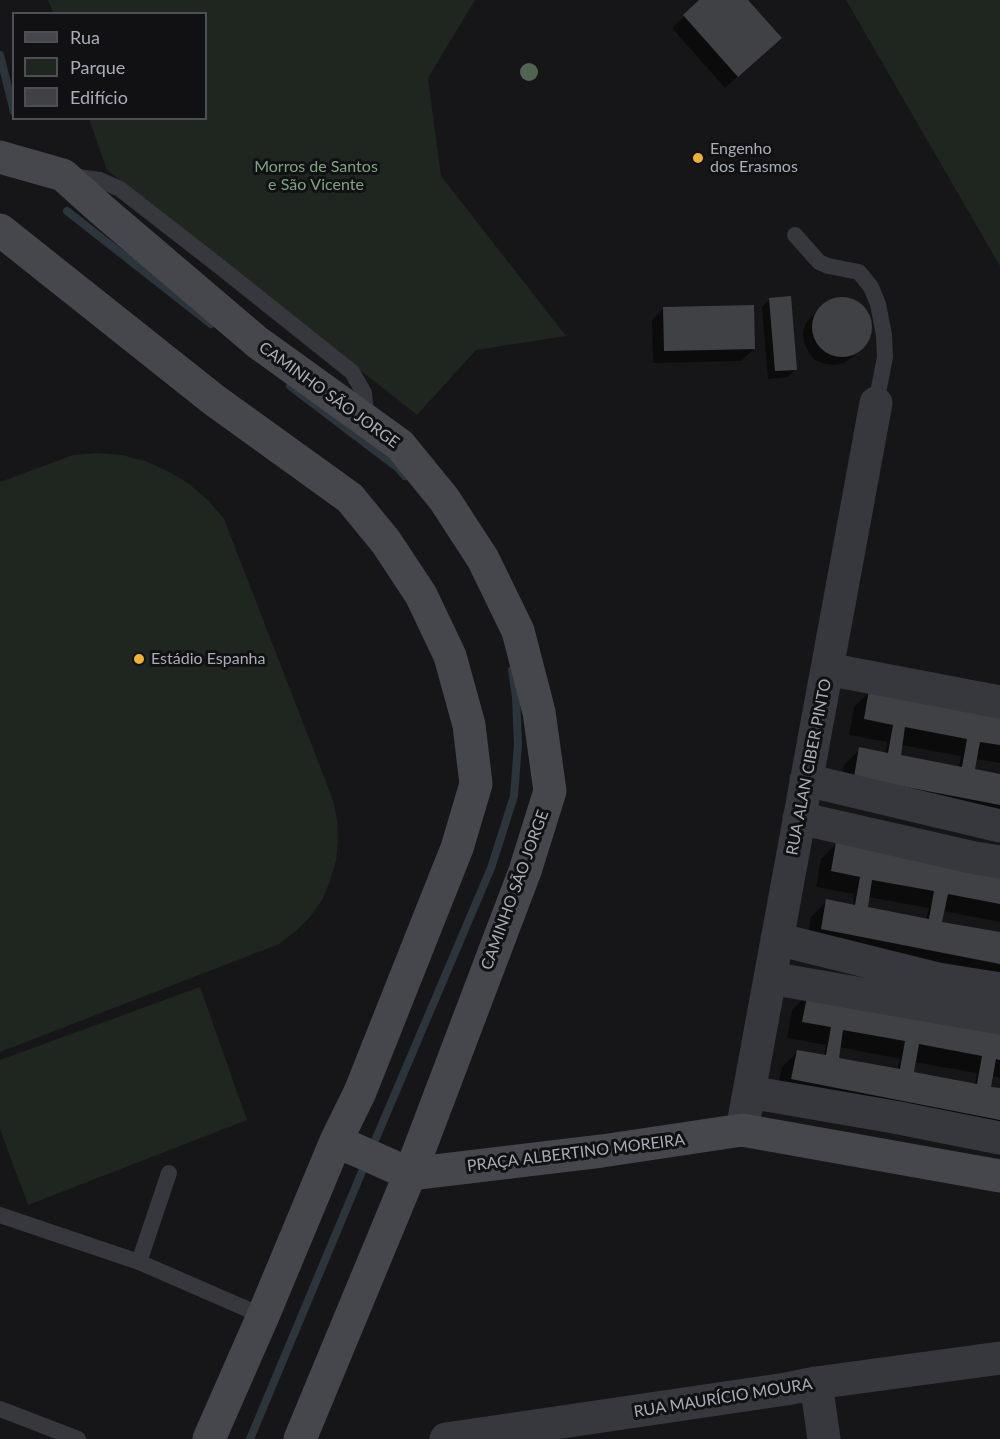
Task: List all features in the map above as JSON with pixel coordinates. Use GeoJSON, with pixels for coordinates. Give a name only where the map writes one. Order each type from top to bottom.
{"type":"FeatureCollection","features":[{"type":"Feature","properties":{"kind":"street","name":"CAMINHO SÃO JORGE"},"geometry":{"type":"LineString","coordinates":[[0,157],[63,175],[257,342],[400,445],[444,499],[483,559],[518,631],[539,712],[550,791],[525,872],[397,1168],[300,1439]]}},
{"type":"Feature","properties":{"kind":"street"},"geometry":{"type":"LineString","coordinates":[[0,230],[214,400],[350,498],[386,542],[421,595],[450,656],[469,725],[476,784],[457,848],[340,1143],[209,1439]]}},
{"type":"Feature","properties":{"kind":"street","name":"RUA ALAN CIBER PINTO"},"geometry":{"type":"LineString","coordinates":[[742,1130],[876,403]]}},
{"type":"Feature","properties":{"kind":"street"},"geometry":{"type":"LineString","coordinates":[[827,669],[1000,702]]}},
{"type":"Feature","properties":{"kind":"street"},"geometry":{"type":"LineString","coordinates":[[806,780],[1000,826]]}},
{"type":"Feature","properties":{"kind":"street"},"geometry":{"type":"LineString","coordinates":[[800,818],[1000,862]]}},
{"type":"Feature","properties":{"kind":"street"},"geometry":{"type":"LineString","coordinates":[[777,939],[938,979],[1000,989]]}},
{"type":"Feature","properties":{"kind":"street"},"geometry":{"type":"LineString","coordinates":[[770,978],[1000,1018]]}},
{"type":"Feature","properties":{"kind":"street"},"geometry":{"type":"LineString","coordinates":[[748,1092],[1000,1138]]}},
{"type":"Feature","properties":{"kind":"street","name":"PRAÇA ALBERTINO MOREIRA"},"geometry":{"type":"LineString","coordinates":[[397,1168],[602,1151],[742,1130],[1000,1176]]}},
{"type":"Feature","properties":{"kind":"street"},"geometry":{"type":"LineString","coordinates":[[340,1143],[397,1168]]}},
{"type":"Feature","properties":{"kind":"street","name":"RUA MAURÍCIO MOURA"},"geometry":{"type":"LineString","coordinates":[[446,1439],[816,1383],[1000,1358]]}},
{"type":"Feature","properties":{"kind":"street"},"geometry":{"type":"LineString","coordinates":[[816,1383],[824,1439]]}},
{"type":"Feature","properties":{"kind":"lane"},"geometry":{"type":"LineString","coordinates":[[795,235],[819,262],[859,272],[872,287],[884,335],[885,357],[876,403]]}},
{"type":"Feature","properties":{"kind":"lane"},"geometry":{"type":"LineString","coordinates":[[139,1262],[169,1173]]}},
{"type":"Feature","properties":{"kind":"lane"},"geometry":{"type":"LineString","coordinates":[[3,1213],[139,1262],[263,1317]]}},
{"type":"Feature","properties":{"kind":"lane"},"geometry":{"type":"LineString","coordinates":[[0,1409],[78,1439]]}},
{"type":"Feature","properties":{"kind":"green space","name":"Morros de Santos e São Vicente"},"geometry":{"type":"Polygon","coordinates":[[[48,0],[475,0],[428,78],[441,176],[566,336],[476,350],[417,415],[107,170],[89,120],[207,120],[207,12],[53,12],[48,0]]]}},
{"type":"Feature","properties":{"kind":"green space"},"geometry":{"type":"Polygon","coordinates":[[[846,0],[1000,0],[1000,266],[846,0]]]}},
{"type":"Feature","properties":{"kind":"green space","name":"Estádio Espanha"},"geometry":{"type":"Polygon","coordinates":[[[97,453],[122,455],[145,461],[168,471],[189,484],[208,500],[224,519],[333,800],[337,820],[336,861],[322,900],[310,917],[279,944],[0,1052],[0,482],[73,455],[97,453]]]}},
{"type":"Feature","properties":{"kind":"green space"},"geometry":{"type":"Polygon","coordinates":[[[200,987],[247,1120],[28,1205],[0,1129],[0,1060],[200,987]]]}},
{"type":"Feature","properties":{"kind":"building"},"geometry":{"type":"Polygon","coordinates":[[[699,0],[748,0],[782,38],[738,77],[683,15],[699,0]]]}},
{"type":"Feature","properties":{"kind":"building"},"geometry":{"type":"Polygon","coordinates":[[[791,296],[797,370],[775,371],[769,298],[791,296]]]}},
{"type":"Feature","properties":{"kind":"building"},"geometry":{"type":"Polygon","coordinates":[[[836,297],[848,297],[864,305],[870,315],[872,327],[870,339],[864,349],[848,357],[836,357],[820,349],[812,333],[812,321],[820,305],[836,297]]]}},
{"type":"Feature","properties":{"kind":"building"},"geometry":{"type":"Polygon","coordinates":[[[754,305],[755,349],[664,351],[663,307],[754,305]]]}},
{"type":"Feature","properties":{"kind":"building"},"geometry":{"type":"Polygon","coordinates":[[[869,689],[1000,714],[1000,745],[980,742],[975,769],[1000,774],[1000,805],[854,777],[859,747],[888,753],[893,725],[864,719],[869,689]],[[905,727],[901,755],[962,767],[967,739],[905,727]]]}},
{"type":"Feature","properties":{"kind":"building"},"geometry":{"type":"Polygon","coordinates":[[[836,842],[1000,873],[1000,904],[948,894],[942,922],[1000,932],[1000,964],[821,929],[826,899],[855,905],[860,877],[831,871],[836,842]],[[872,880],[868,907],[929,919],[934,891],[872,880]]]}},
{"type":"Feature","properties":{"kind":"building"},"geometry":{"type":"Polygon","coordinates":[[[808,992],[1000,1029],[1000,1060],[996,1059],[991,1087],[1000,1088],[1000,1120],[791,1079],[797,1050],[826,1055],[831,1027],[802,1022],[808,992]],[[843,1030],[839,1058],[900,1069],[905,1041],[843,1030]],[[919,1044],[914,1072],[977,1084],[982,1056],[919,1044]]]}},
{"type":"Feature","properties":{"kind":"waterway"},"geometry":{"type":"LineString","coordinates":[[0,55],[12,104]]}},
{"type":"Feature","properties":{"kind":"waterway"},"geometry":{"type":"LineString","coordinates":[[67,211],[211,324]]}},
{"type":"Feature","properties":{"kind":"waterway"},"geometry":{"type":"LineString","coordinates":[[290,386],[398,468],[405,476]]}},
{"type":"Feature","properties":{"kind":"waterway"},"geometry":{"type":"LineString","coordinates":[[371,1150],[491,868],[514,796],[518,744],[516,697],[512,670]]}},
{"type":"Feature","properties":{"kind":"waterway"},"geometry":{"type":"LineString","coordinates":[[250,1439],[366,1162]]}},
{"type":"Feature","properties":{"kind":"place","name":"Engenho dos Erasmos"},"geometry":{"type":"Point","coordinates":[698,158]}},
{"type":"Feature","properties":{"kind":"place","name":"Estádio Espanha"},"geometry":{"type":"Point","coordinates":[139,659]}}]}
